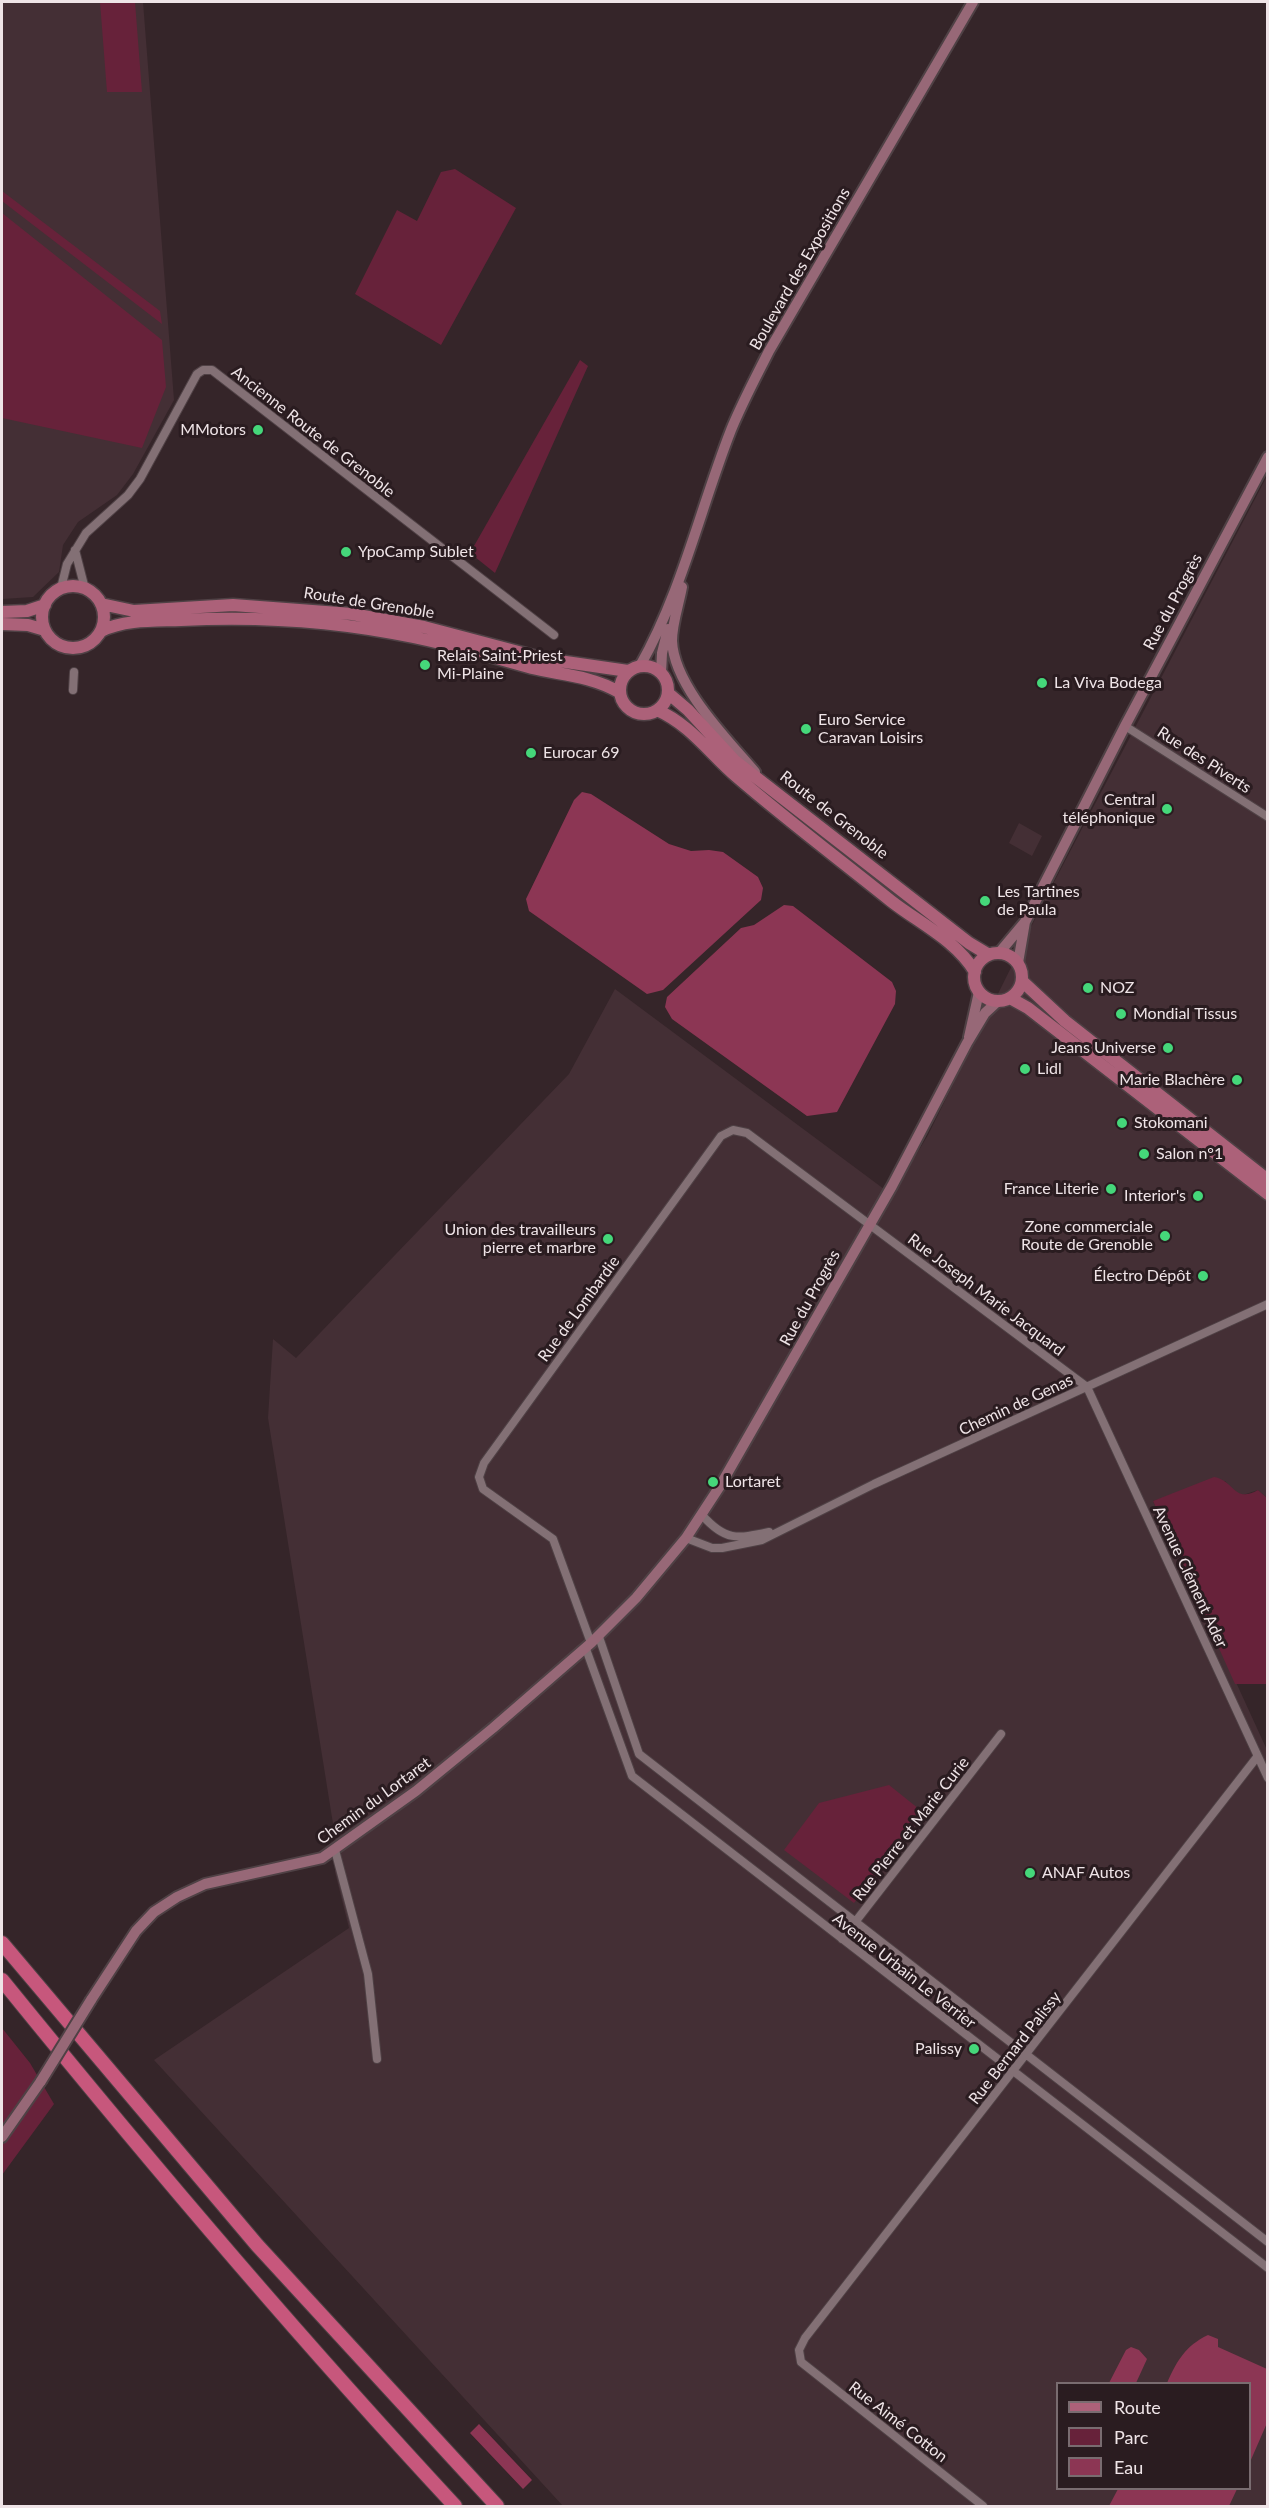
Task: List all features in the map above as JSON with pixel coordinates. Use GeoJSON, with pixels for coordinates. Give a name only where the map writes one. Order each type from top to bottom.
{"type":"FeatureCollection","features":[{"type":"Feature","properties":{"kind":"highway"},"geometry":{"type":"LineString","coordinates":[[2,1943],[257,2245],[497,2506]]}},
{"type":"Feature","properties":{"kind":"highway"},"geometry":{"type":"LineString","coordinates":[[2,1980],[195,2213],[316,2354],[455,2506]]}},
{"type":"Feature","properties":{"kind":"main road"},"geometry":{"type":"LineString","coordinates":[[2,612],[27,611],[45,605],[61,588],[85,589],[101,604],[104,622],[101,631],[84,645],[69,648],[55,642],[45,630],[43,622],[45,605]]}},
{"type":"Feature","properties":{"kind":"main road","name":"Route de Grenoble"},"geometry":{"type":"LineString","coordinates":[[101,604],[134,611],[233,605],[352,614],[424,627],[545,659],[634,669]]}},
{"type":"Feature","properties":{"kind":"main road","name":"Route de Grenoble"},"geometry":{"type":"LineString","coordinates":[[101,631],[133,622],[233,618],[342,625],[413,637],[542,670],[582,676],[619,692]]}},
{"type":"Feature","properties":{"kind":"main road"},"geometry":{"type":"LineString","coordinates":[[2,624],[28,625],[45,630]]}},
{"type":"Feature","properties":{"kind":"main road"},"geometry":{"type":"LineString","coordinates":[[651,667],[661,673],[668,686],[668,693],[657,710],[636,713],[625,705],[619,692],[620,684],[634,669],[651,667]]}},
{"type":"Feature","properties":{"kind":"main road","name":"Route de Grenoble"},"geometry":{"type":"LineString","coordinates":[[668,693],[688,710],[735,761],[759,777],[969,943],[994,954]]}},
{"type":"Feature","properties":{"kind":"main road","name":"Route de Grenoble"},"geometry":{"type":"LineString","coordinates":[[657,710],[678,720],[738,778],[891,901],[947,941],[964,956],[975,972]]}},
{"type":"Feature","properties":{"kind":"main road"},"geometry":{"type":"LineString","coordinates":[[1268,1180],[1065,1021],[1022,981],[1018,963],[1006,954],[994,954],[978,964],[975,972],[976,986],[980,992],[1028,1008],[1268,1194]]}},
{"type":"Feature","properties":{"kind":"main road"},"geometry":{"type":"LineString","coordinates":[[1004,999],[1022,981]]}},
{"type":"Feature","properties":{"kind":"street","name":"Boulevard des Expositions"},"geometry":{"type":"LineString","coordinates":[[634,669],[656,638],[685,566],[731,431],[753,382],[973,2]]}},
{"type":"Feature","properties":{"kind":"street","name":"Ancienne Route de Grenoble"},"geometry":{"type":"LineString","coordinates":[[61,588],[67,564],[86,532],[128,495],[140,479],[196,374],[203,370],[212,370],[554,635]]}},
{"type":"Feature","properties":{"kind":"street","name":"Rue du Progrès"},"geometry":{"type":"LineString","coordinates":[[994,954],[1025,922],[1125,726],[1268,457]]}},
{"type":"Feature","properties":{"kind":"street"},"geometry":{"type":"LineString","coordinates":[[75,550],[85,589]]}},
{"type":"Feature","properties":{"kind":"street","name":"Boulevard des Expositions"},"geometry":{"type":"LineString","coordinates":[[661,673],[662,653],[685,566]]}},
{"type":"Feature","properties":{"kind":"street","name":"Boulevard des Expositions"},"geometry":{"type":"LineString","coordinates":[[685,566],[672,641],[675,657],[686,683],[759,777]]}},
{"type":"Feature","properties":{"kind":"street"},"geometry":{"type":"LineString","coordinates":[[73,690],[74,672]]}},
{"type":"Feature","properties":{"kind":"street","name":"Rue des Piverts"},"geometry":{"type":"LineString","coordinates":[[1125,726],[1268,817]]}},
{"type":"Feature","properties":{"kind":"street","name":"Rue du Progrès"},"geometry":{"type":"LineString","coordinates":[[1018,963],[1025,922]]}},
{"type":"Feature","properties":{"kind":"street","name":"Rue du Progrès"},"geometry":{"type":"LineString","coordinates":[[968,1043],[980,992]]}},
{"type":"Feature","properties":{"kind":"street","name":"Rue du Progrès"},"geometry":{"type":"LineString","coordinates":[[667,1561],[702,1515],[869,1224],[968,1043],[986,1013],[1004,999]]}},
{"type":"Feature","properties":{"kind":"street","name":"Rue de Lombardie"},"geometry":{"type":"LineString","coordinates":[[592,1643],[553,1539],[483,1489],[479,1477],[484,1463],[721,1136],[733,1130],[747,1133],[869,1224]]}},
{"type":"Feature","properties":{"kind":"street","name":"Rue Joseph Marie Jacquard"},"geometry":{"type":"LineString","coordinates":[[869,1224],[1087,1387]]}},
{"type":"Feature","properties":{"kind":"street","name":"Chemin de Genas"},"geometry":{"type":"LineString","coordinates":[[686,1538],[711,1548],[733,1548],[762,1540],[776,1530],[1268,1304]]}},
{"type":"Feature","properties":{"kind":"street","name":"Avenue Clément Ader"},"geometry":{"type":"LineString","coordinates":[[1087,1387],[1268,1778]]}},
{"type":"Feature","properties":{"kind":"street","name":"Chemin de Genas"},"geometry":{"type":"LineString","coordinates":[[702,1515],[718,1531],[740,1538],[776,1530]]}},
{"type":"Feature","properties":{"kind":"street","name":"Chemin du Lortaret"},"geometry":{"type":"LineString","coordinates":[[2,2137],[41,2081],[136,1931],[154,1912],[177,1897],[205,1884],[303,1864],[322,1858],[335,1850],[416,1791],[592,1643],[667,1561]]}},
{"type":"Feature","properties":{"kind":"street","name":"Avenue Urbain Le Verrier"},"geometry":{"type":"LineString","coordinates":[[592,1643],[639,1754],[1268,2242]]}},
{"type":"Feature","properties":{"kind":"street","name":"Avenue Urbain Le Verrier"},"geometry":{"type":"LineString","coordinates":[[592,1643],[632,1776],[1268,2268]]}},
{"type":"Feature","properties":{"kind":"street","name":"Rue Pierre et Marie Curie"},"geometry":{"type":"LineString","coordinates":[[842,1939],[1001,1734]]}},
{"type":"Feature","properties":{"kind":"street","name":"Rue Bernard Palissy"},"geometry":{"type":"LineString","coordinates":[[799,2357],[805,2338],[1257,1757]]}},
{"type":"Feature","properties":{"kind":"street"},"geometry":{"type":"LineString","coordinates":[[335,1850],[368,1974],[377,2059]]}},
{"type":"Feature","properties":{"kind":"street","name":"Rue Aimé Cotton"},"geometry":{"type":"LineString","coordinates":[[799,2357],[801,2362],[983,2506]]}},
{"type":"Feature","properties":{"kind":"shaded area"},"geometry":{"type":"Polygon","coordinates":[[[2,2],[143,2],[174,400],[133,474],[117,495],[78,522],[63,545],[59,572],[33,597],[2,599],[2,2]]]}},
{"type":"Feature","properties":{"kind":"shaded area"},"geometry":{"type":"Polygon","coordinates":[[[1267,476],[1267,1498],[1258,1490],[1243,1495],[1234,1492],[1225,1481],[1153,1501],[1267,1750],[1267,2506],[563,2506],[154,2060],[349,1928],[335,1872],[334,1830],[268,1418],[273,1339],[296,1358],[569,1074],[615,989],[892,1195],[928,1135],[1043,903],[1267,476]]]}},
{"type":"Feature","properties":{"kind":"shaded area"},"geometry":{"type":"Polygon","coordinates":[[[1019,823],[1042,836],[1032,856],[1009,843],[1019,823]]]}},
{"type":"Feature","properties":{"kind":"green space"},"geometry":{"type":"Polygon","coordinates":[[[100,2],[135,2],[142,92],[107,92],[100,2]]]}},
{"type":"Feature","properties":{"kind":"green space"},"geometry":{"type":"Polygon","coordinates":[[[455,169],[516,208],[441,345],[355,294],[397,210],[417,221],[441,172],[455,169]]]}},
{"type":"Feature","properties":{"kind":"green space"},"geometry":{"type":"Polygon","coordinates":[[[2,191],[160,311],[162,324],[2,201],[2,191]]]}},
{"type":"Feature","properties":{"kind":"green space"},"geometry":{"type":"Polygon","coordinates":[[[2,213],[162,340],[166,387],[142,448],[2,418],[2,213]]]}},
{"type":"Feature","properties":{"kind":"green space"},"geometry":{"type":"Polygon","coordinates":[[[580,360],[588,366],[495,573],[470,553],[580,360]]]}},
{"type":"Feature","properties":{"kind":"green space"},"geometry":{"type":"Polygon","coordinates":[[[1214,1477],[1226,1482],[1239,1493],[1250,1494],[1258,1490],[1267,1498],[1267,1684],[1235,1684],[1153,1501],[1214,1477]]]}},
{"type":"Feature","properties":{"kind":"green space"},"geometry":{"type":"Polygon","coordinates":[[[889,1785],[924,1813],[854,1903],[784,1850],[819,1803],[889,1785]]]}},
{"type":"Feature","properties":{"kind":"green space"},"geometry":{"type":"Polygon","coordinates":[[[2,2028],[30,2063],[54,2104],[2,2175],[2,2028]]]}},
{"type":"Feature","properties":{"kind":"water"},"geometry":{"type":"Polygon","coordinates":[[[582,792],[591,794],[669,844],[691,851],[723,852],[758,877],[763,888],[761,900],[663,990],[647,994],[529,911],[526,899],[574,800],[582,792]]]}},
{"type":"Feature","properties":{"kind":"water"},"geometry":{"type":"Polygon","coordinates":[[[784,905],[793,906],[892,982],[896,991],[895,1004],[837,1112],[807,1116],[672,1019],[665,1007],[667,997],[741,928],[754,925],[784,905]]]}},
{"type":"Feature","properties":{"kind":"water"},"geometry":{"type":"Polygon","coordinates":[[[1208,2335],[1218,2339],[1218,2347],[1267,2369],[1267,2423],[1251,2460],[1251,2382],[1167,2382],[1183,2355],[1200,2339],[1208,2335]]]}},
{"type":"Feature","properties":{"kind":"water"},"geometry":{"type":"Polygon","coordinates":[[[1131,2347],[1139,2350],[1147,2359],[1136,2382],[1110,2382],[1126,2350],[1131,2347]]]}},
{"type":"Feature","properties":{"kind":"water"},"geometry":{"type":"Polygon","coordinates":[[[479,2424],[532,2480],[523,2489],[470,2433],[479,2424]]]}},
{"type":"Feature","properties":{"kind":"water"},"geometry":{"type":"Polygon","coordinates":[[[1117,2490],[1237,2490],[1229,2506],[1109,2506],[1117,2490]]]}},
{"type":"Feature","properties":{"kind":"place","name":"MMotors"},"geometry":{"type":"Point","coordinates":[258,430]}},
{"type":"Feature","properties":{"kind":"place","name":"YpoCamp Sublet"},"geometry":{"type":"Point","coordinates":[346,552]}},
{"type":"Feature","properties":{"kind":"place","name":"Relais Saint-Priest Mi-Plaine"},"geometry":{"type":"Point","coordinates":[425,665]}},
{"type":"Feature","properties":{"kind":"place","name":"La Viva Bodega"},"geometry":{"type":"Point","coordinates":[1042,683]}},
{"type":"Feature","properties":{"kind":"place","name":"Euro Service Caravan Loisirs"},"geometry":{"type":"Point","coordinates":[806,729]}},
{"type":"Feature","properties":{"kind":"place","name":"Eurocar 69"},"geometry":{"type":"Point","coordinates":[531,753]}},
{"type":"Feature","properties":{"kind":"place","name":"Central téléphonique"},"geometry":{"type":"Point","coordinates":[1167,809]}},
{"type":"Feature","properties":{"kind":"place","name":"Les Tartines de Paula"},"geometry":{"type":"Point","coordinates":[985,901]}},
{"type":"Feature","properties":{"kind":"place","name":"NOZ"},"geometry":{"type":"Point","coordinates":[1088,988]}},
{"type":"Feature","properties":{"kind":"place","name":"Mondial Tissus"},"geometry":{"type":"Point","coordinates":[1121,1014]}},
{"type":"Feature","properties":{"kind":"place","name":"Jeans Universe"},"geometry":{"type":"Point","coordinates":[1168,1048]}},
{"type":"Feature","properties":{"kind":"place","name":"Lidl"},"geometry":{"type":"Point","coordinates":[1025,1069]}},
{"type":"Feature","properties":{"kind":"place","name":"Marie Blachère"},"geometry":{"type":"Point","coordinates":[1237,1080]}},
{"type":"Feature","properties":{"kind":"place","name":"Stokomani"},"geometry":{"type":"Point","coordinates":[1122,1123]}},
{"type":"Feature","properties":{"kind":"place","name":"Salon n°1"},"geometry":{"type":"Point","coordinates":[1144,1154]}},
{"type":"Feature","properties":{"kind":"place","name":"France Literie"},"geometry":{"type":"Point","coordinates":[1111,1189]}},
{"type":"Feature","properties":{"kind":"place","name":"Interior's"},"geometry":{"type":"Point","coordinates":[1198,1196]}},
{"type":"Feature","properties":{"kind":"place","name":"Zone commerciale Route de Grenoble"},"geometry":{"type":"Point","coordinates":[1165,1236]}},
{"type":"Feature","properties":{"kind":"place","name":"Union des travailleurs pierre et marbre"},"geometry":{"type":"Point","coordinates":[608,1239]}},
{"type":"Feature","properties":{"kind":"place","name":"Électro Dépôt"},"geometry":{"type":"Point","coordinates":[1203,1276]}},
{"type":"Feature","properties":{"kind":"place","name":"Lortaret"},"geometry":{"type":"Point","coordinates":[713,1482]}},
{"type":"Feature","properties":{"kind":"place","name":"ANAF Autos"},"geometry":{"type":"Point","coordinates":[1030,1873]}},
{"type":"Feature","properties":{"kind":"place","name":"Palissy"},"geometry":{"type":"Point","coordinates":[974,2049]}}]}
